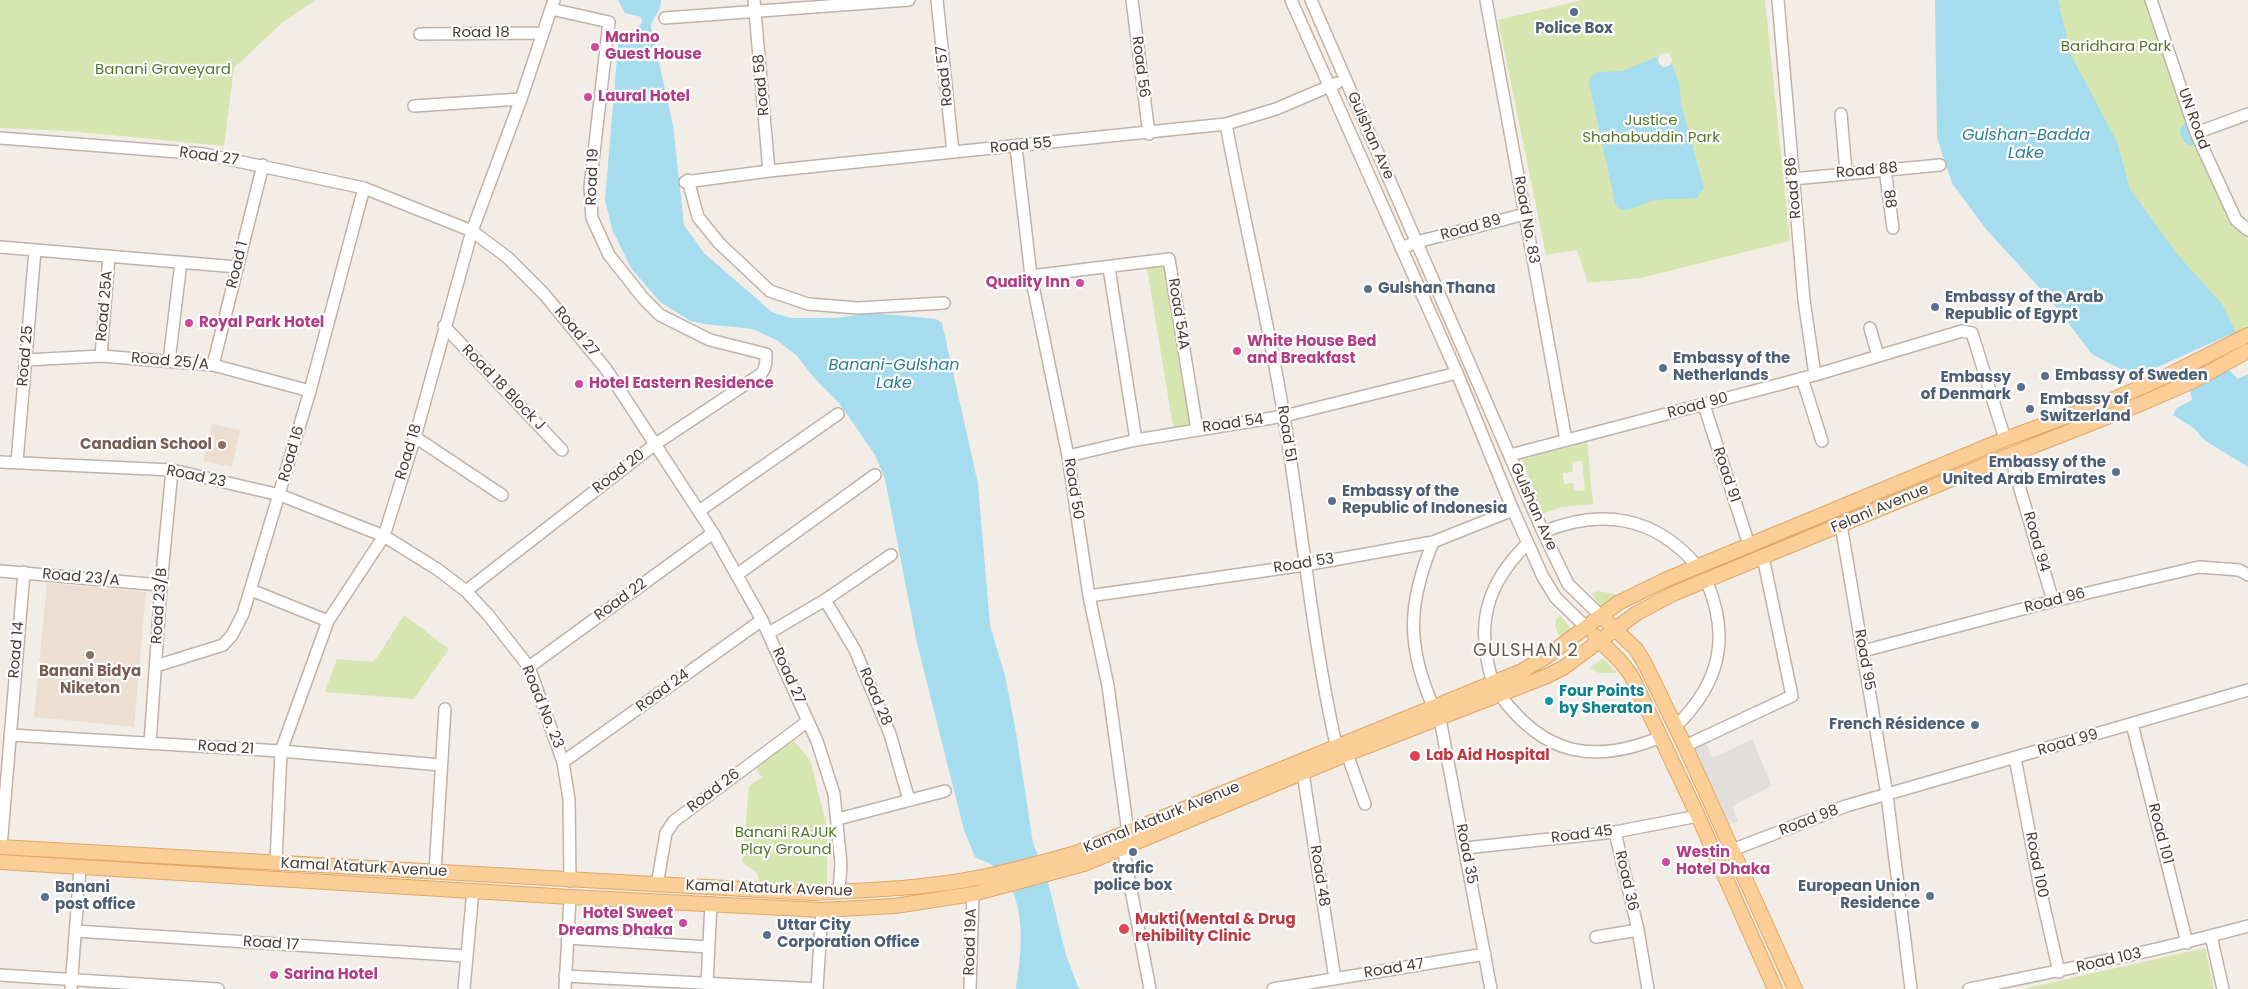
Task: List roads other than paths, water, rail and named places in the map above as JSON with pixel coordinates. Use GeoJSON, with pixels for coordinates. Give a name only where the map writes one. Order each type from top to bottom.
{"type":"FeatureCollection","features":[{"type":"Feature","properties":{"kind":"main road","name":"Felani Avenue"},"geometry":{"type":"LineString","coordinates":[[1601,616],[1636,594],[1697,566],[2005,439],[2114,399],[2170,374],[2248,335]]}},
{"type":"Feature","properties":{"kind":"main road","name":"Felani Avenue"},"geometry":{"type":"LineString","coordinates":[[1600,641],[1646,608],[1706,580],[2184,385],[2248,351]]}},
{"type":"Feature","properties":{"kind":"main road"},"geometry":{"type":"LineString","coordinates":[[2005,439],[2010,455]]}},
{"type":"Feature","properties":{"kind":"main road","name":"Kamal Ataturk Avenue"},"geometry":{"type":"LineString","coordinates":[[1124,838],[1303,772],[1341,749],[1440,719],[1497,689],[1536,664],[1601,616]]}},
{"type":"Feature","properties":{"kind":"main road","name":"Gulshan Ave"},"geometry":{"type":"LineString","coordinates":[[1601,616],[1640,655],[1676,726],[1794,989]]}},
{"type":"Feature","properties":{"kind":"main road","name":"Gulshan Ave"},"geometry":{"type":"LineString","coordinates":[[1586,627],[1626,667],[1698,816],[1775,989]]}},
{"type":"Feature","properties":{"kind":"main road","name":"Kamal Ataturk Avenue"},"geometry":{"type":"LineString","coordinates":[[0,862],[570,897],[822,910],[895,906],[973,894],[1004,886],[1341,749],[1433,706],[1555,672],[1600,641]]}},
{"type":"Feature","properties":{"kind":"main road","name":"Kamal Ataturk Avenue"},"geometry":{"type":"LineString","coordinates":[[0,847],[814,893],[905,888],[1053,866]]}},
{"type":"Feature","properties":{"kind":"main road"},"geometry":{"type":"LineString","coordinates":[[570,880],[570,897]]}},
{"type":"Feature","properties":{"kind":"main road"},"geometry":{"type":"LineString","coordinates":[[838,909],[839,892]]}},
{"type":"Feature","properties":{"kind":"street"},"geometry":{"type":"LineString","coordinates":[[665,18],[754,5],[909,0]]}},
{"type":"Feature","properties":{"kind":"street","name":"Road 57"},"geometry":{"type":"LineString","coordinates":[[937,0],[953,152]]}},
{"type":"Feature","properties":{"kind":"street","name":"Road 56"},"geometry":{"type":"LineString","coordinates":[[1132,0],[1149,134]]}},
{"type":"Feature","properties":{"kind":"street","name":"Gulshan Ave"},"geometry":{"type":"LineString","coordinates":[[1292,0],[1457,373],[1528,543],[1556,598],[1586,627]]}},
{"type":"Feature","properties":{"kind":"street","name":"Gulshan Ave"},"geometry":{"type":"LineString","coordinates":[[1311,0],[1543,532],[1568,584],[1601,616]]}},
{"type":"Feature","properties":{"kind":"street","name":"Road No. 83"},"geometry":{"type":"LineString","coordinates":[[1486,0],[1566,440]]}},
{"type":"Feature","properties":{"kind":"street","name":"Road 86"},"geometry":{"type":"LineString","coordinates":[[1778,0],[1804,300],[1815,375]]}},
{"type":"Feature","properties":{"kind":"street","name":"UN Road"},"geometry":{"type":"LineString","coordinates":[[2151,0],[2196,133],[2236,220],[2248,230]]}},
{"type":"Feature","properties":{"kind":"street","name":"Road 18"},"geometry":{"type":"LineString","coordinates":[[276,863],[281,751],[328,620],[384,536],[472,231],[521,99],[552,5]]}},
{"type":"Feature","properties":{"kind":"street","name":"Road 19"},"geometry":{"type":"LineString","coordinates":[[552,5],[609,22],[590,187],[592,218],[610,255],[644,298],[660,314],[710,340],[766,354]]}},
{"type":"Feature","properties":{"kind":"street","name":"Road 58"},"geometry":{"type":"LineString","coordinates":[[754,5],[769,171]]}},
{"type":"Feature","properties":{"kind":"street","name":"Road 18"},"geometry":{"type":"LineString","coordinates":[[420,34],[543,33]]}},
{"type":"Feature","properties":{"kind":"street","name":"Road 55"},"geometry":{"type":"LineString","coordinates":[[944,303],[858,308],[808,304],[770,291],[719,243],[698,217],[687,181],[953,152],[1149,134],[1226,124],[1276,109],[1345,80]]}},
{"type":"Feature","properties":{"kind":"street"},"geometry":{"type":"LineString","coordinates":[[414,106],[521,99]]}},
{"type":"Feature","properties":{"kind":"street"},"geometry":{"type":"LineString","coordinates":[[1841,114],[1846,172]]}},
{"type":"Feature","properties":{"kind":"street"},"geometry":{"type":"LineString","coordinates":[[2196,133],[2248,114]]}},
{"type":"Feature","properties":{"kind":"street","name":"Road 51"},"geometry":{"type":"LineString","coordinates":[[1226,124],[1284,416],[1327,702],[1341,749],[1365,804]]}},
{"type":"Feature","properties":{"kind":"street","name":"Road 27"},"geometry":{"type":"LineString","coordinates":[[0,138],[204,154],[263,165],[364,188],[472,231],[507,257],[566,319],[606,369],[713,533],[738,574],[769,633],[808,721],[834,794],[841,864],[839,892]]}},
{"type":"Feature","properties":{"kind":"street","name":"Road 50"},"geometry":{"type":"LineString","coordinates":[[1016,147],[1031,276],[1068,456],[1089,596],[1108,686],[1124,838],[1150,989]]}},
{"type":"Feature","properties":{"kind":"street","name":"Road 1"},"geometry":{"type":"LineString","coordinates":[[213,365],[263,165]]}},
{"type":"Feature","properties":{"kind":"street","name":"Road 88"},"geometry":{"type":"LineString","coordinates":[[1793,179],[1846,172],[1940,165]]}},
{"type":"Feature","properties":{"kind":"street","name":"88"},"geometry":{"type":"LineString","coordinates":[[1885,169],[1893,228]]}},
{"type":"Feature","properties":{"kind":"street","name":"Road 16"},"geometry":{"type":"LineString","coordinates":[[156,666],[223,645],[232,635],[243,614],[310,391],[364,188]]}},
{"type":"Feature","properties":{"kind":"street","name":"Road 89"},"geometry":{"type":"LineString","coordinates":[[1401,248],[1416,242],[1524,214]]}},
{"type":"Feature","properties":{"kind":"street"},"geometry":{"type":"LineString","coordinates":[[0,247],[237,267]]}},
{"type":"Feature","properties":{"kind":"street","name":"Road 25"},"geometry":{"type":"LineString","coordinates":[[17,462],[34,250]]}},
{"type":"Feature","properties":{"kind":"street","name":"Road 25A"},"geometry":{"type":"LineString","coordinates":[[101,356],[109,256]]}},
{"type":"Feature","properties":{"kind":"street","name":"Road 54A"},"geometry":{"type":"LineString","coordinates":[[1031,276],[1109,268],[1169,259],[1197,429]]}},
{"type":"Feature","properties":{"kind":"street"},"geometry":{"type":"LineString","coordinates":[[169,361],[181,262]]}},
{"type":"Feature","properties":{"kind":"street"},"geometry":{"type":"LineString","coordinates":[[1109,268],[1136,440]]}},
{"type":"Feature","properties":{"kind":"street","name":"Road 18 Block J"},"geometry":{"type":"LineString","coordinates":[[444,326],[562,450]]}},
{"type":"Feature","properties":{"kind":"street"},"geometry":{"type":"LineString","coordinates":[[1870,328],[1878,356]]}},
{"type":"Feature","properties":{"kind":"street","name":"Road 90"},"geometry":{"type":"LineString","coordinates":[[1510,455],[1815,375],[1962,331],[1972,333],[2005,439]]}},
{"type":"Feature","properties":{"kind":"street","name":"Road 20"},"geometry":{"type":"LineString","coordinates":[[466,591],[654,445],[761,374],[765,369],[766,354]]}},
{"type":"Feature","properties":{"kind":"street","name":"Road 25/A"},"geometry":{"type":"LineString","coordinates":[[26,360],[101,356],[213,365],[310,391]]}},
{"type":"Feature","properties":{"kind":"street","name":"Road 54"},"geometry":{"type":"LineString","coordinates":[[1068,456],[1136,440],[1284,416],[1457,373]]}},
{"type":"Feature","properties":{"kind":"street"},"geometry":{"type":"LineString","coordinates":[[1802,378],[1822,442]]}},
{"type":"Feature","properties":{"kind":"street","name":"Road 91"},"geometry":{"type":"LineString","coordinates":[[1704,404],[1749,545]]}},
{"type":"Feature","properties":{"kind":"street"},"geometry":{"type":"LineString","coordinates":[[699,511],[838,414]]}},
{"type":"Feature","properties":{"kind":"street"},"geometry":{"type":"LineString","coordinates":[[414,437],[502,495]]}},
{"type":"Feature","properties":{"kind":"street","name":"Road 94"},"geometry":{"type":"LineString","coordinates":[[2010,455],[2053,601]]}},
{"type":"Feature","properties":{"kind":"street","name":"Road 23"},"geometry":{"type":"LineString","coordinates":[[0,462],[172,470],[280,495],[384,536]]}},
{"type":"Feature","properties":{"kind":"street","name":"Road 23/B"},"geometry":{"type":"LineString","coordinates":[[150,743],[161,585],[172,470]]}},
{"type":"Feature","properties":{"kind":"street"},"geometry":{"type":"LineString","coordinates":[[738,574],[875,475]]}},
{"type":"Feature","properties":{"kind":"street","name":"Road 53"},"geometry":{"type":"LineString","coordinates":[[1089,596],[1305,565],[1433,542],[1513,510]]}},
{"type":"Feature","properties":{"kind":"street"},"geometry":{"type":"LineString","coordinates":[[1543,532],[1577,520],[1610,518],[1628,521],[1643,526],[1673,542],[1697,566]]}},
{"type":"Feature","properties":{"kind":"street","name":"Road 95"},"geometry":{"type":"LineString","coordinates":[[1841,525],[1887,795],[1911,989]]}},
{"type":"Feature","properties":{"kind":"street","name":"Road 22"},"geometry":{"type":"LineString","coordinates":[[529,668],[713,533]]}},
{"type":"Feature","properties":{"kind":"street","name":"Road No. 23"},"geometry":{"type":"LineString","coordinates":[[384,536],[466,591],[489,616],[529,668],[563,762],[569,799],[570,880]]}},
{"type":"Feature","properties":{"kind":"street"},"geometry":{"type":"LineString","coordinates":[[1433,542],[1418,579],[1414,626],[1415,653],[1421,680],[1433,706]]}},
{"type":"Feature","properties":{"kind":"street"},"geometry":{"type":"LineString","coordinates":[[1528,543],[1501,575],[1488,604],[1483,636],[1497,689],[1523,723],[1554,743],[1572,749],[1590,752],[1627,750],[1661,737]]}},
{"type":"Feature","properties":{"kind":"street"},"geometry":{"type":"LineString","coordinates":[[769,633],[825,600],[891,555]]}},
{"type":"Feature","properties":{"kind":"street"},"geometry":{"type":"LineString","coordinates":[[1685,746],[1792,696],[1763,557]]}},
{"type":"Feature","properties":{"kind":"street","name":"Road 96"},"geometry":{"type":"LineString","coordinates":[[1863,651],[2053,601],[2199,567],[2239,570],[2248,575]]}},
{"type":"Feature","properties":{"kind":"street","name":"Road 23/A"},"geometry":{"type":"LineString","coordinates":[[0,571],[161,585]]}},
{"type":"Feature","properties":{"kind":"street","name":"Road 14"},"geometry":{"type":"LineString","coordinates":[[0,847],[24,572]]}},
{"type":"Feature","properties":{"kind":"street"},"geometry":{"type":"LineString","coordinates":[[1676,726],[1698,703],[1707,688],[1718,658],[1720,642],[1717,610],[1706,580]]}},
{"type":"Feature","properties":{"kind":"street"},"geometry":{"type":"LineString","coordinates":[[250,590],[328,620]]}},
{"type":"Feature","properties":{"kind":"street","name":"Road 28"},"geometry":{"type":"LineString","coordinates":[[825,600],[855,650],[890,734],[909,800]]}},
{"type":"Feature","properties":{"kind":"street","name":"Road 24"},"geometry":{"type":"LineString","coordinates":[[563,762],[762,620]]}},
{"type":"Feature","properties":{"kind":"street","name":"Road 99"},"geometry":{"type":"LineString","coordinates":[[1887,795],[2248,690]]}},
{"type":"Feature","properties":{"kind":"street"},"geometry":{"type":"LineString","coordinates":[[434,872],[445,709]]}},
{"type":"Feature","properties":{"kind":"street","name":"Road 35"},"geometry":{"type":"LineString","coordinates":[[1440,719],[1491,989]]}},
{"type":"Feature","properties":{"kind":"street","name":"Road 26"},"geometry":{"type":"LineString","coordinates":[[657,885],[666,833],[674,821],[808,721]]}},
{"type":"Feature","properties":{"kind":"street","name":"Road 101"},"geometry":{"type":"LineString","coordinates":[[2132,724],[2187,943]]}},
{"type":"Feature","properties":{"kind":"street","name":"Road 21"},"geometry":{"type":"LineString","coordinates":[[10,735],[281,751],[441,765]]}},
{"type":"Feature","properties":{"kind":"street","name":"Road 100"},"geometry":{"type":"LineString","coordinates":[[2015,758],[2041,893],[2059,972]]}},
{"type":"Feature","properties":{"kind":"street","name":"Road 48"},"geometry":{"type":"LineString","coordinates":[[1303,772],[1329,983]]}},
{"type":"Feature","properties":{"kind":"street"},"geometry":{"type":"LineString","coordinates":[[838,819],[945,791]]}},
{"type":"Feature","properties":{"kind":"street","name":"Road 98"},"geometry":{"type":"LineString","coordinates":[[1732,850],[1846,806],[1887,795]]}},
{"type":"Feature","properties":{"kind":"street","name":"Road 45"},"geometry":{"type":"LineString","coordinates":[[1465,848],[1615,832],[1698,816]]}},
{"type":"Feature","properties":{"kind":"street","name":"Road 36"},"geometry":{"type":"LineString","coordinates":[[1615,832],[1638,930],[1648,989]]}},
{"type":"Feature","properties":{"kind":"street"},"geometry":{"type":"LineString","coordinates":[[71,984],[80,868]]}},
{"type":"Feature","properties":{"kind":"street"},"geometry":{"type":"LineString","coordinates":[[464,989],[473,890]]}},
{"type":"Feature","properties":{"kind":"street","name":"Road 19A"},"geometry":{"type":"LineString","coordinates":[[970,989],[973,894]]}},
{"type":"Feature","properties":{"kind":"street"},"geometry":{"type":"LineString","coordinates":[[565,989],[570,897]]}},
{"type":"Feature","properties":{"kind":"street"},"geometry":{"type":"LineString","coordinates":[[708,984],[711,903]]}},
{"type":"Feature","properties":{"kind":"street"},"geometry":{"type":"LineString","coordinates":[[565,976],[695,986],[708,984],[817,989],[822,910]]}},
{"type":"Feature","properties":{"kind":"street","name":"Road 103"},"geometry":{"type":"LineString","coordinates":[[1969,989],[2059,972],[2187,943],[2248,926]]}},
{"type":"Feature","properties":{"kind":"street","name":"Road 36"},"geometry":{"type":"LineString","coordinates":[[1596,938],[1638,930]]}},
{"type":"Feature","properties":{"kind":"street","name":"Road 17"},"geometry":{"type":"LineString","coordinates":[[75,931],[466,956]]}},
{"type":"Feature","properties":{"kind":"street"},"geometry":{"type":"LineString","coordinates":[[2211,936],[2223,989]]}},
{"type":"Feature","properties":{"kind":"street"},"geometry":{"type":"LineString","coordinates":[[568,938],[708,947]]}},
{"type":"Feature","properties":{"kind":"street","name":"Road 47"},"geometry":{"type":"LineString","coordinates":[[1273,989],[1329,983],[1485,954]]}},
{"type":"Feature","properties":{"kind":"street"},"geometry":{"type":"LineString","coordinates":[[0,975],[71,984],[218,989]]}},
{"type":"Feature","properties":{"kind":"water","name":"Banani-Gulshan Lake"},"geometry":{"type":"Polygon","coordinates":[[[618,0],[661,0],[660,8],[651,27],[673,125],[684,225],[704,253],[772,312],[790,318],[836,318],[873,313],[936,319],[942,323],[978,484],[990,625],[1005,676],[1016,732],[1033,843],[1048,882],[1066,955],[1079,989],[1016,989],[1021,939],[1017,906],[1012,891],[1004,877],[992,865],[975,857],[964,830],[917,643],[885,479],[875,455],[840,404],[815,379],[797,356],[778,341],[753,329],[691,321],[660,302],[631,268],[612,229],[605,200],[618,46],[626,35],[640,26],[642,22],[641,17],[625,13],[618,0]]]}},
{"type":"Feature","properties":{"kind":"water","name":"Gulshan-Badda Lake"},"geometry":{"type":"Polygon","coordinates":[[[1935,0],[2058,0],[2071,55],[2117,142],[2130,189],[2177,254],[2222,304],[2236,332],[2135,377],[2092,354],[2048,297],[1985,228],[1952,183],[1937,138],[1935,0]]]}},
{"type":"Feature","properties":{"kind":"water"},"geometry":{"type":"Polygon","coordinates":[[[1662,55],[1670,58],[1679,83],[1681,104],[1704,188],[1697,198],[1655,200],[1629,210],[1622,210],[1618,208],[1614,199],[1589,83],[1591,77],[1598,72],[1622,71],[1662,55]]]}},
{"type":"Feature","properties":{"kind":"water"},"geometry":{"type":"Polygon","coordinates":[[[2189,119],[2197,146],[2187,144],[2181,136],[2180,129],[2189,119]]]}},
{"type":"Feature","properties":{"kind":"water"},"geometry":{"type":"Polygon","coordinates":[[[2229,370],[2238,379],[2248,374],[2248,467],[2204,440],[2195,429],[2173,415],[2177,408],[2192,400],[2190,390],[2229,370]]]}},
{"type":"Feature","properties":{"kind":"place","name":"Police Box"},"geometry":{"type":"Point","coordinates":[1574,12]}},
{"type":"Feature","properties":{"kind":"place","name":"Marino Guest House"},"geometry":{"type":"Point","coordinates":[595,47]}},
{"type":"Feature","properties":{"kind":"place","name":"Laural Hotel"},"geometry":{"type":"Point","coordinates":[588,97]}},
{"type":"Feature","properties":{"kind":"place","name":"Quality Inn"},"geometry":{"type":"Point","coordinates":[1080,283]}},
{"type":"Feature","properties":{"kind":"place","name":"Gulshan Thana"},"geometry":{"type":"Point","coordinates":[1368,289]}},
{"type":"Feature","properties":{"kind":"place","name":"Embassy of the Arab Republic of Egypt"},"geometry":{"type":"Point","coordinates":[1935,307]}},
{"type":"Feature","properties":{"kind":"place","name":"Royal Park Hotel"},"geometry":{"type":"Point","coordinates":[189,323]}},
{"type":"Feature","properties":{"kind":"place","name":"White House Bed and Breakfast"},"geometry":{"type":"Point","coordinates":[1237,351]}},
{"type":"Feature","properties":{"kind":"place","name":"Embassy of the Netherlands"},"geometry":{"type":"Point","coordinates":[1663,368]}},
{"type":"Feature","properties":{"kind":"place","name":"Embassy of Sweden"},"geometry":{"type":"Point","coordinates":[2045,376]}},
{"type":"Feature","properties":{"kind":"place","name":"Hotel Eastern Residence"},"geometry":{"type":"Point","coordinates":[579,384]}},
{"type":"Feature","properties":{"kind":"place","name":"Embassy of Denmark"},"geometry":{"type":"Point","coordinates":[2021,387]}},
{"type":"Feature","properties":{"kind":"place","name":"Embassy of Switzerland"},"geometry":{"type":"Point","coordinates":[2030,409]}},
{"type":"Feature","properties":{"kind":"place","name":"Canadian School"},"geometry":{"type":"Point","coordinates":[222,445]}},
{"type":"Feature","properties":{"kind":"place","name":"Embassy of the United Arab Emirates"},"geometry":{"type":"Point","coordinates":[2116,472]}},
{"type":"Feature","properties":{"kind":"place","name":"Embassy of the Republic of Indonesia"},"geometry":{"type":"Point","coordinates":[1332,501]}},
{"type":"Feature","properties":{"kind":"place","name":"Banani Bidya Niketon"},"geometry":{"type":"Point","coordinates":[90,655]}},
{"type":"Feature","properties":{"kind":"place","name":"Four Points by Sheraton"},"geometry":{"type":"Point","coordinates":[1549,701]}},
{"type":"Feature","properties":{"kind":"place","name":"French Résidence"},"geometry":{"type":"Point","coordinates":[1975,725]}},
{"type":"Feature","properties":{"kind":"place","name":"Lab Aid Hospital"},"geometry":{"type":"Point","coordinates":[1415,756]}},
{"type":"Feature","properties":{"kind":"place","name":"trafic police box"},"geometry":{"type":"Point","coordinates":[1133,852]}},
{"type":"Feature","properties":{"kind":"place","name":"Westin Hotel Dhaka"},"geometry":{"type":"Point","coordinates":[1666,862]}},
{"type":"Feature","properties":{"kind":"place","name":"European Union Residence"},"geometry":{"type":"Point","coordinates":[1930,896]}},
{"type":"Feature","properties":{"kind":"place","name":"Banani post office"},"geometry":{"type":"Point","coordinates":[45,897]}},
{"type":"Feature","properties":{"kind":"place","name":"Hotel Sweet Dreams Dhaka"},"geometry":{"type":"Point","coordinates":[683,923]}},
{"type":"Feature","properties":{"kind":"place","name":"Mukti(Mental & Drug rehibility Clinic"},"geometry":{"type":"Point","coordinates":[1124,929]}},
{"type":"Feature","properties":{"kind":"place","name":"Uttar City Corporation Office"},"geometry":{"type":"Point","coordinates":[767,935]}},
{"type":"Feature","properties":{"kind":"place","name":"Sarina Hotel"},"geometry":{"type":"Point","coordinates":[274,975]}},
{"type":"Feature","properties":{"kind":"district","name":"GULSHAN 2"},"geometry":{"type":"Point","coordinates":[1526,651]}},
{"type":"Feature","properties":{"kind":"park label","name":"Baridhara Park"},"geometry":{"type":"Point","coordinates":[2116,47]}},
{"type":"Feature","properties":{"kind":"park label","name":"Banani Graveyard"},"geometry":{"type":"Point","coordinates":[163,70]}},
{"type":"Feature","properties":{"kind":"park label","name":"Justice Shahabuddin Park"},"geometry":{"type":"Point","coordinates":[1651,130]}},
{"type":"Feature","properties":{"kind":"park label","name":"Banani RAJUK Play Ground"},"geometry":{"type":"Point","coordinates":[786,842]}}]}
